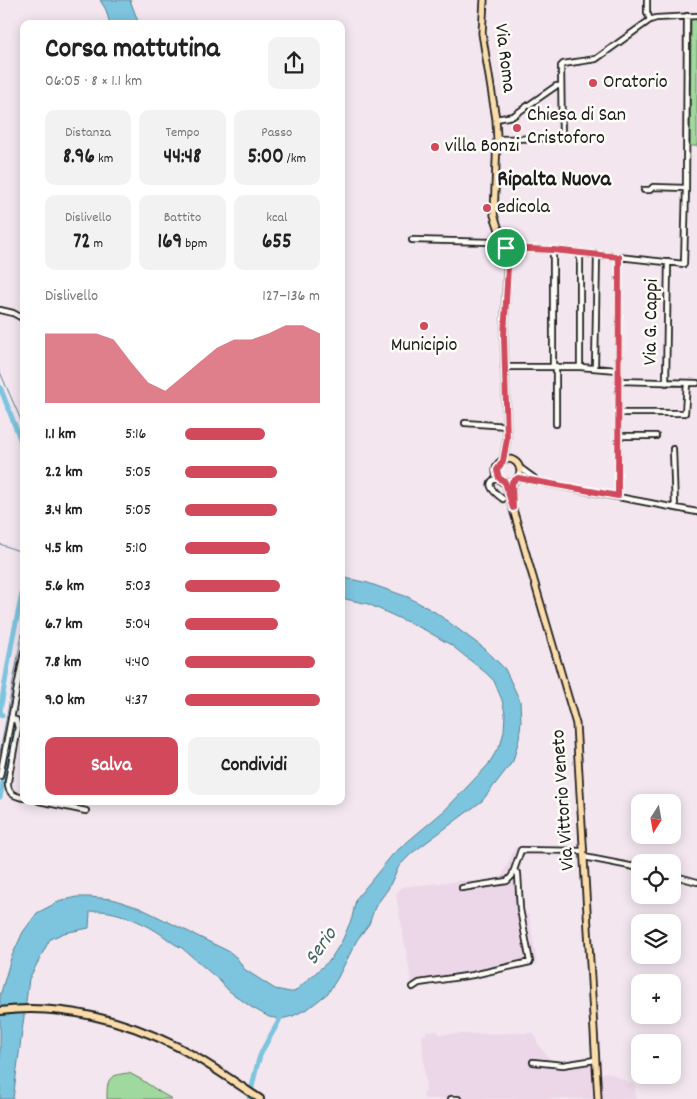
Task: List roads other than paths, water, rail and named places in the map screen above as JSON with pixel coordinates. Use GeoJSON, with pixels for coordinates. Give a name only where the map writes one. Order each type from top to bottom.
{"type":"FeatureCollection","features":[{"type":"Feature","properties":{"kind":"highway"},"geometry":{"type":"LineString","coordinates":[[0,1011],[36,1009],[72,1012],[138,1029],[198,1058],[260,1099]]}},
{"type":"Feature","properties":{"kind":"main road","name":"Via Roma"},"geometry":{"type":"LineString","coordinates":[[484,0],[482,33],[496,119],[497,139],[493,207],[501,238],[506,248]]}},
{"type":"Feature","properties":{"kind":"main road"},"geometry":{"type":"LineString","coordinates":[[506,248],[508,267],[504,366],[507,443],[510,460]]}},
{"type":"Feature","properties":{"kind":"main road"},"geometry":{"type":"LineString","coordinates":[[503,461],[510,460],[519,467],[520,474],[512,482],[505,482],[499,478],[497,470],[503,461],[507,443]]}},
{"type":"Feature","properties":{"kind":"main road"},"geometry":{"type":"LineString","coordinates":[[505,482],[513,508]]}},
{"type":"Feature","properties":{"kind":"main road"},"geometry":{"type":"LineString","coordinates":[[512,482],[513,508]]}},
{"type":"Feature","properties":{"kind":"main road","name":"Via Vittorio Veneto"},"geometry":{"type":"LineString","coordinates":[[513,508],[525,555],[576,724],[598,1099]]}},
{"type":"Feature","properties":{"kind":"street"},"geometry":{"type":"LineString","coordinates":[[647,0],[650,20]]}},
{"type":"Feature","properties":{"kind":"street"},"geometry":{"type":"LineString","coordinates":[[506,248],[553,250],[684,264],[687,148],[687,16]]}},
{"type":"Feature","properties":{"kind":"street"},"geometry":{"type":"LineString","coordinates":[[497,139],[562,138],[560,66],[562,64],[596,59],[650,20],[697,16]]}},
{"type":"Feature","properties":{"kind":"street"},"geometry":{"type":"LineString","coordinates":[[496,119],[513,116],[556,86],[562,86]]}},
{"type":"Feature","properties":{"kind":"street"},"geometry":{"type":"LineString","coordinates":[[644,190],[650,190],[653,187],[686,188]]}},
{"type":"Feature","properties":{"kind":"street"},"geometry":{"type":"LineString","coordinates":[[493,207],[541,208]]}},
{"type":"Feature","properties":{"kind":"street"},"geometry":{"type":"LineString","coordinates":[[412,240],[492,242],[501,238]]}},
{"type":"Feature","properties":{"kind":"street"},"geometry":{"type":"LineString","coordinates":[[553,250],[556,424]]}},
{"type":"Feature","properties":{"kind":"street"},"geometry":{"type":"LineString","coordinates":[[580,253],[580,366]]}},
{"type":"Feature","properties":{"kind":"street"},"geometry":{"type":"LineString","coordinates":[[595,368],[597,255]]}},
{"type":"Feature","properties":{"kind":"street"},"geometry":{"type":"LineString","coordinates":[[618,496],[619,257]]}},
{"type":"Feature","properties":{"kind":"street","name":"Via G. Cappi"},"geometry":{"type":"LineString","coordinates":[[666,382],[668,262]]}},
{"type":"Feature","properties":{"kind":"street"},"geometry":{"type":"LineString","coordinates":[[0,310],[20,316]]}},
{"type":"Feature","properties":{"kind":"street"},"geometry":{"type":"LineString","coordinates":[[504,366],[580,366],[618,370]]}},
{"type":"Feature","properties":{"kind":"street","name":"Via G. Cappi"},"geometry":{"type":"LineString","coordinates":[[618,381],[687,383],[685,413],[618,413]]}},
{"type":"Feature","properties":{"kind":"street"},"geometry":{"type":"LineString","coordinates":[[687,383],[697,383]]}},
{"type":"Feature","properties":{"kind":"street"},"geometry":{"type":"LineString","coordinates":[[465,423],[507,426]]}},
{"type":"Feature","properties":{"kind":"street"},"geometry":{"type":"LineString","coordinates":[[618,436],[656,436]]}},
{"type":"Feature","properties":{"kind":"street"},"geometry":{"type":"LineString","coordinates":[[673,448],[675,507]]}},
{"type":"Feature","properties":{"kind":"street"},"geometry":{"type":"LineString","coordinates":[[519,467],[537,480]]}},
{"type":"Feature","properties":{"kind":"street"},"geometry":{"type":"LineString","coordinates":[[499,478],[494,479],[491,483],[491,488],[492,491],[503,499]]}},
{"type":"Feature","properties":{"kind":"street"},"geometry":{"type":"LineString","coordinates":[[518,478],[537,480],[697,512]]}},
{"type":"Feature","properties":{"kind":"street"},"geometry":{"type":"LineString","coordinates":[[0,776],[20,672]]}},
{"type":"Feature","properties":{"kind":"street"},"geometry":{"type":"LineString","coordinates":[[11,718],[16,720],[18,728],[8,790],[12,794],[20,797]]}},
{"type":"Feature","properties":{"kind":"street"},"geometry":{"type":"LineString","coordinates":[[58,805],[86,811]]}},
{"type":"Feature","properties":{"kind":"street"},"geometry":{"type":"LineString","coordinates":[[462,888],[503,882],[510,879],[521,850],[584,854],[631,866]]}},
{"type":"Feature","properties":{"kind":"street"},"geometry":{"type":"LineString","coordinates":[[413,987],[419,983],[473,975],[530,962],[520,909],[518,874],[514,870]]}},
{"type":"Feature","properties":{"kind":"street"},"geometry":{"type":"LineString","coordinates":[[681,878],[697,882]]}},
{"type":"Feature","properties":{"kind":"street"},"geometry":{"type":"LineString","coordinates":[[533,1062],[562,1065],[595,1060]]}},
{"type":"Feature","properties":{"kind":"street"},"geometry":{"type":"LineString","coordinates":[[451,1099],[458,1099]]}},
{"type":"Feature","properties":{"kind":"water"},"geometry":{"type":"Polygon","coordinates":[[[100,0],[130,0],[138,20],[109,20],[100,0]]]}},
{"type":"Feature","properties":{"kind":"water"},"geometry":{"type":"Polygon","coordinates":[[[345,578],[368,583],[408,597],[435,612],[485,649],[505,669],[520,701],[521,721],[519,739],[513,761],[482,801],[412,853],[399,866],[388,889],[375,907],[369,924],[357,940],[328,993],[309,1008],[293,1016],[281,1019],[269,1017],[251,1007],[229,991],[182,948],[149,927],[115,913],[106,911],[90,912],[89,928],[64,933],[50,939],[29,979],[13,1099],[0,1099],[0,996],[11,958],[23,932],[37,913],[58,902],[76,897],[112,899],[140,908],[230,952],[237,958],[244,969],[275,989],[294,992],[330,960],[342,941],[352,918],[356,899],[393,854],[445,810],[488,765],[501,743],[504,731],[505,713],[494,681],[451,645],[425,630],[368,604],[345,599],[345,578]]]}},
{"type":"Feature","properties":{"kind":"waterway"},"geometry":{"type":"LineString","coordinates":[[0,372],[20,418]]}},
{"type":"Feature","properties":{"kind":"waterway"},"geometry":{"type":"LineString","coordinates":[[0,387],[20,439]]}},
{"type":"Feature","properties":{"kind":"waterway"},"geometry":{"type":"LineString","coordinates":[[0,544],[20,552]]}},
{"type":"Feature","properties":{"kind":"waterway"},"geometry":{"type":"LineString","coordinates":[[2,715],[0,711],[20,604]]}},
{"type":"Feature","properties":{"kind":"waterway"},"geometry":{"type":"LineString","coordinates":[[0,753],[20,645]]}},
{"type":"Feature","properties":{"kind":"waterway"},"geometry":{"type":"LineString","coordinates":[[0,797],[13,731]]}},
{"type":"Feature","properties":{"kind":"waterway"},"geometry":{"type":"LineString","coordinates":[[249,1099],[260,1056],[282,1014]]}},
{"type":"Feature","properties":{"kind":"place","name":"Oratorio"},"geometry":{"type":"Point","coordinates":[593,83]}},
{"type":"Feature","properties":{"kind":"place","name":"Chiesa di San Cristoforo"},"geometry":{"type":"Point","coordinates":[517,128]}},
{"type":"Feature","properties":{"kind":"place","name":"villa Bonzi"},"geometry":{"type":"Point","coordinates":[435,147]}},
{"type":"Feature","properties":{"kind":"place","name":"edicola"},"geometry":{"type":"Point","coordinates":[487,208]}},
{"type":"Feature","properties":{"kind":"place","name":"Municipio"},"geometry":{"type":"Point","coordinates":[424,326]}},
{"type":"Feature","properties":{"kind":"district","name":"Ripalta Nuova"},"geometry":{"type":"Point","coordinates":[554,180]}},
{"type":"Feature","properties":{"kind":"water label","name":"Serio"},"geometry":{"type":"Point","coordinates":[322,947]}}]}
